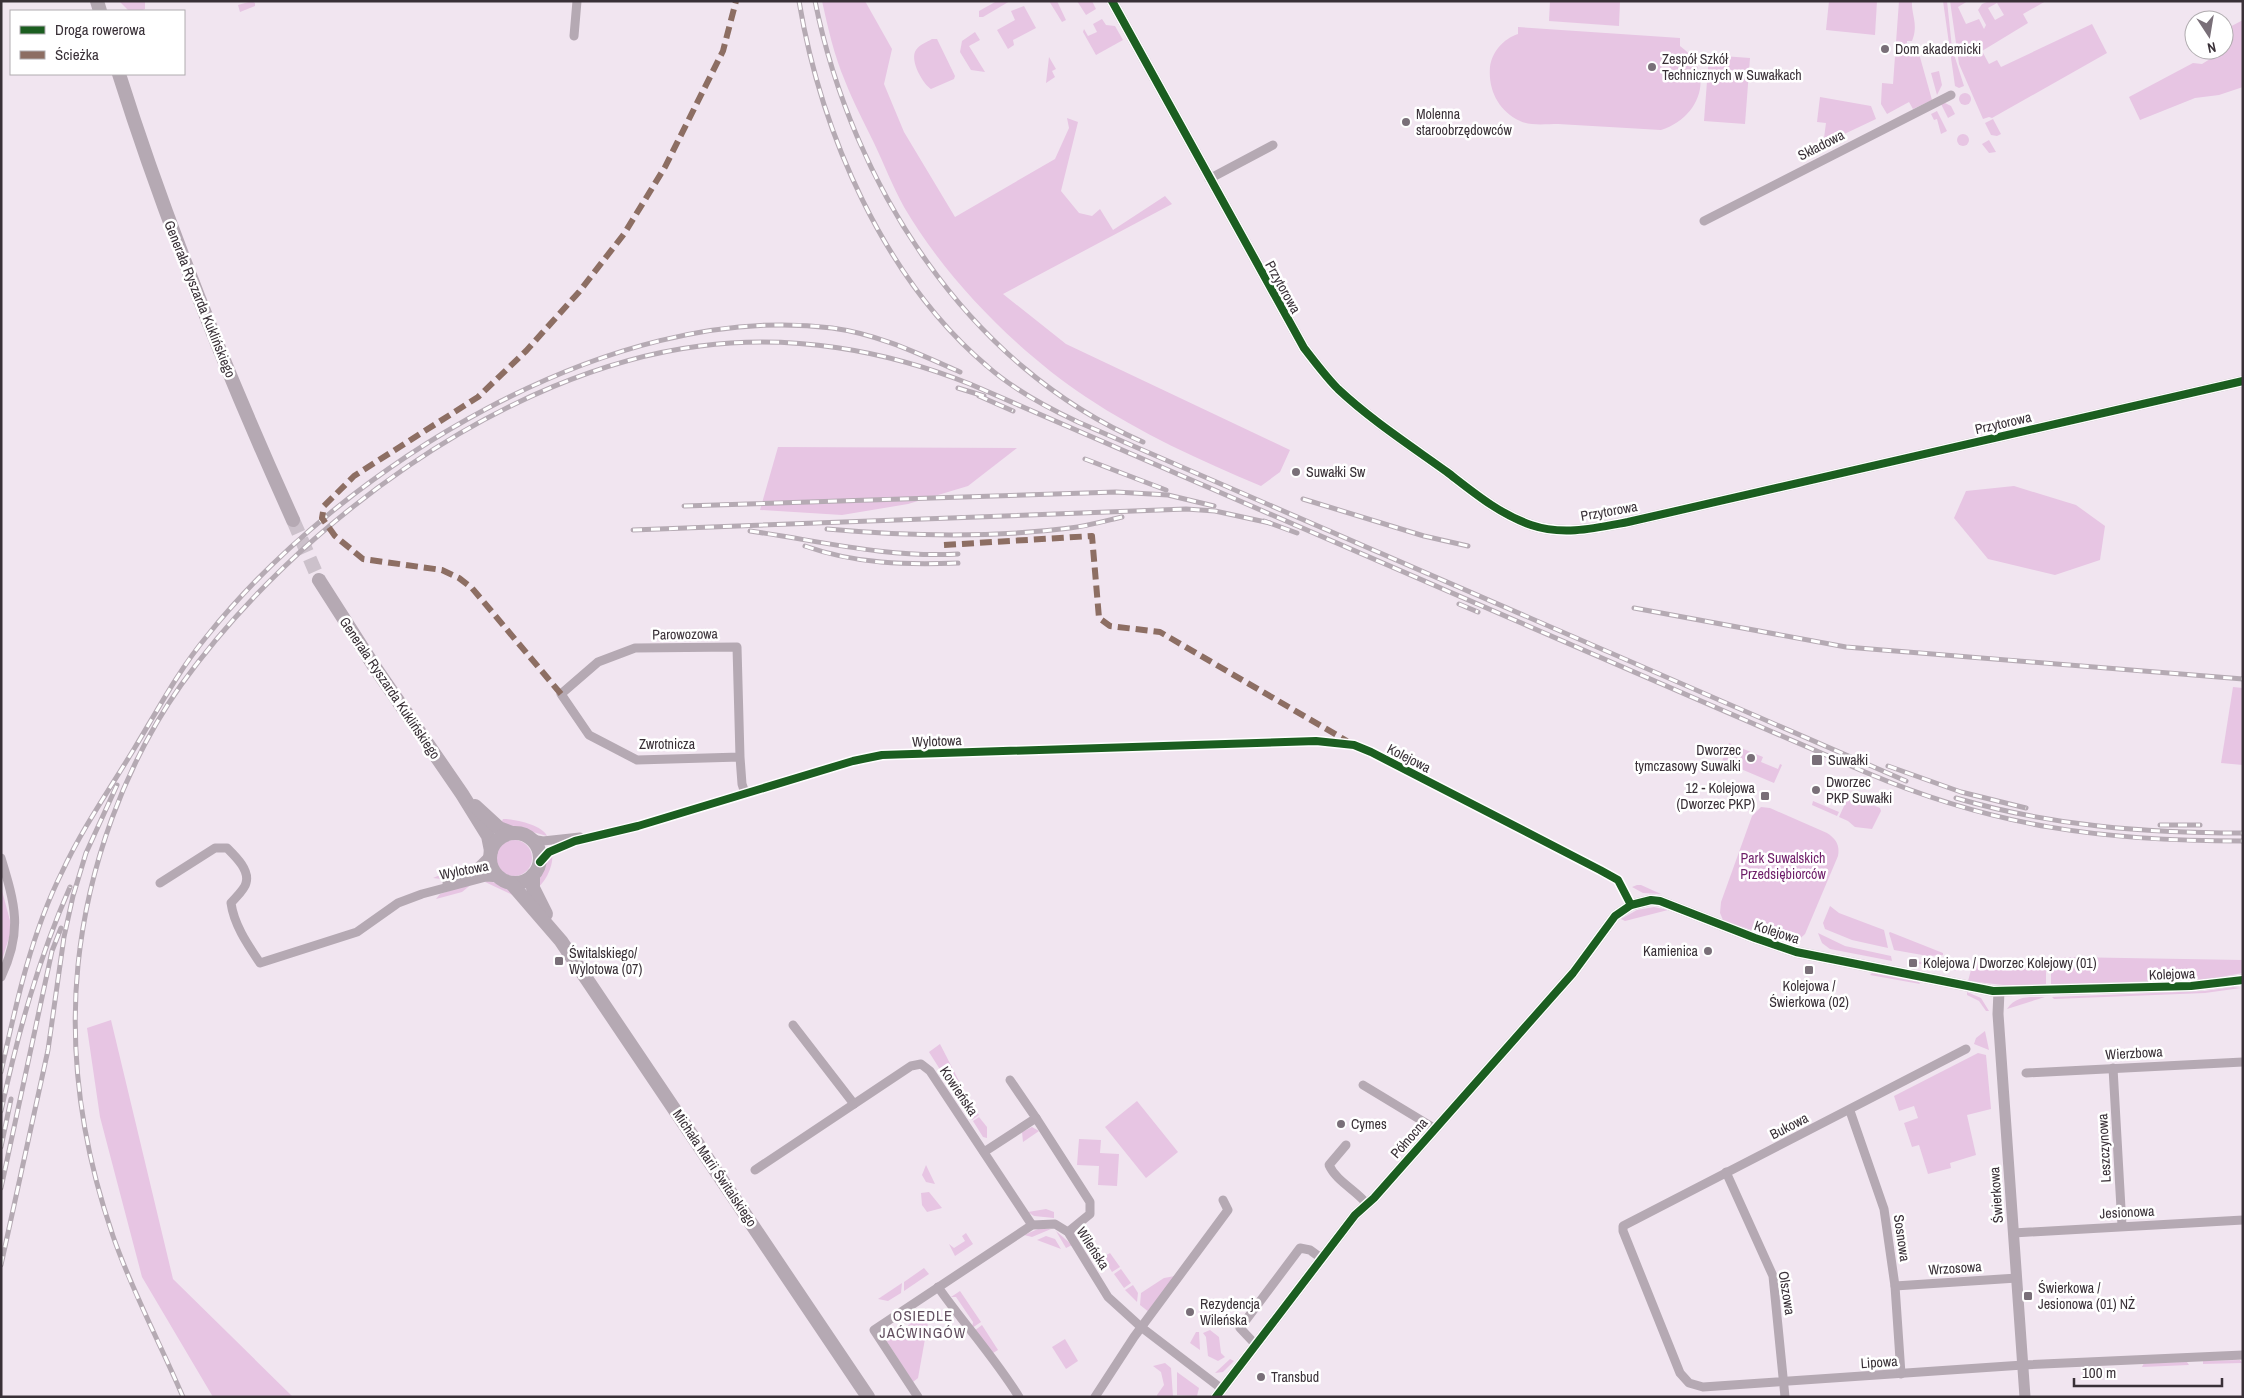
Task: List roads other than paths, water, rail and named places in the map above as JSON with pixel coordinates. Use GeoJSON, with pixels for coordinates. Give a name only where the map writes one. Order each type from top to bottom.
{"type":"FeatureCollection","features":[{"type":"Feature","properties":{"kind":"main road","name":"Generała Ryszarda Kuklińskiego"},"geometry":{"type":"LineString","coordinates":[[119,75],[153,175],[194,285],[293,520]]}},
{"type":"Feature","properties":{"kind":"main road","name":"Generała Ryszarda Kuklińskiego"},"geometry":{"type":"LineString","coordinates":[[320,580],[374,666],[462,794],[488,836],[490,853]]}},
{"type":"Feature","properties":{"kind":"main road","name":"Generała Ryszarda Kuklińskiego"},"geometry":{"type":"LineString","coordinates":[[462,794],[499,828],[512,833]]}},
{"type":"Feature","properties":{"kind":"main road"},"geometry":{"type":"LineString","coordinates":[[512,833],[523,834],[532,839],[539,850],[540,862],[533,876],[523,882],[505,880],[493,870],[490,853],[498,839],[512,833]]}},
{"type":"Feature","properties":{"kind":"main road","name":"Michała Marii Świtalskiego"},"geometry":{"type":"LineString","coordinates":[[533,876],[533,888],[561,941],[868,1397]]}},
{"type":"Feature","properties":{"kind":"main road","name":"Michała Marii Świtalskiego"},"geometry":{"type":"LineString","coordinates":[[505,880],[561,941]]}},
{"type":"Feature","properties":{"kind":"street"},"geometry":{"type":"LineString","coordinates":[[574,36],[577,1]]}},
{"type":"Feature","properties":{"kind":"street","name":"Przytorowa"},"geometry":{"type":"LineString","coordinates":[[1112,1],[1304,348],[1337,388],[1374,419],[1507,515],[1531,525],[1556,530],[1585,530],[1628,522],[2243,381]]}},
{"type":"Feature","properties":{"kind":"street","name":"Składowa"},"geometry":{"type":"LineString","coordinates":[[1704,221],[1951,95]]}},
{"type":"Feature","properties":{"kind":"street"},"geometry":{"type":"LineString","coordinates":[[1209,179],[1273,145]]}},
{"type":"Feature","properties":{"kind":"street","name":"Parowozowa"},"geometry":{"type":"LineString","coordinates":[[561,694],[598,662],[635,648],[737,647],[740,757],[742,784],[745,793]]}},
{"type":"Feature","properties":{"kind":"street","name":"Zwrotnicza"},"geometry":{"type":"LineString","coordinates":[[561,694],[590,735],[637,760],[740,757]]}},
{"type":"Feature","properties":{"kind":"street","name":"Wylotowa"},"geometry":{"type":"LineString","coordinates":[[540,862],[549,852],[595,836],[638,826],[745,793],[882,755],[1316,741],[1354,745]]}},
{"type":"Feature","properties":{"kind":"street","name":"Kolejowa"},"geometry":{"type":"LineString","coordinates":[[1354,745],[1610,875],[1624,888],[1631,905],[1651,900],[1660,901],[1796,952],[1999,991],[2191,986],[2242,980]]}},
{"type":"Feature","properties":{"kind":"street","name":"Wylotowa"},"geometry":{"type":"LineString","coordinates":[[532,839],[543,841],[595,836]]}},
{"type":"Feature","properties":{"kind":"street","name":"Wylotowa"},"geometry":{"type":"LineString","coordinates":[[160,883],[215,848],[227,848],[237,857],[246,876],[246,884],[232,903],[233,914],[242,936],[260,963],[357,932],[372,924],[398,903],[434,890],[486,877],[505,880]]}},
{"type":"Feature","properties":{"kind":"street","name":"Wylotowa"},"geometry":{"type":"LineString","coordinates":[[434,890],[476,869],[490,853]]}},
{"type":"Feature","properties":{"kind":"street"},"geometry":{"type":"LineString","coordinates":[[1,858],[15,902],[15,935],[1,977]]}},
{"type":"Feature","properties":{"kind":"street","name":"Północna"},"geometry":{"type":"LineString","coordinates":[[1219,1393],[1355,1215],[1367,1204],[1573,973],[1615,916],[1631,905]]}},
{"type":"Feature","properties":{"kind":"street","name":"Świerkowa"},"geometry":{"type":"LineString","coordinates":[[1999,991],[1998,1014],[2025,1397]]}},
{"type":"Feature","properties":{"kind":"street"},"geometry":{"type":"LineString","coordinates":[[793,1026],[854,1104]]}},
{"type":"Feature","properties":{"kind":"street","name":"Bukowa"},"geometry":{"type":"LineString","coordinates":[[1623,1226],[1850,1110],[1966,1048]]}},
{"type":"Feature","properties":{"kind":"street","name":"Wierzbowa"},"geometry":{"type":"LineString","coordinates":[[2026,1072],[2243,1062]]}},
{"type":"Feature","properties":{"kind":"street","name":"Kowieńska"},"geometry":{"type":"LineString","coordinates":[[755,1170],[911,1066],[921,1064],[930,1071],[1032,1225]]}},
{"type":"Feature","properties":{"kind":"street","name":"Leszczynowa"},"geometry":{"type":"LineString","coordinates":[[2113,1068],[2122,1226]]}},
{"type":"Feature","properties":{"kind":"street"},"geometry":{"type":"LineString","coordinates":[[1010,1080],[1090,1202],[1090,1214],[1068,1232]]}},
{"type":"Feature","properties":{"kind":"street"},"geometry":{"type":"LineString","coordinates":[[1363,1085],[1434,1128]]}},
{"type":"Feature","properties":{"kind":"street","name":"Sosnowa"},"geometry":{"type":"LineString","coordinates":[[1850,1110],[1884,1209],[1895,1286],[1901,1374]]}},
{"type":"Feature","properties":{"kind":"street"},"geometry":{"type":"LineString","coordinates":[[984,1152],[1036,1118]]}},
{"type":"Feature","properties":{"kind":"street"},"geometry":{"type":"LineString","coordinates":[[1346,1145],[1329,1165],[1333,1174],[1358,1193],[1367,1204]]}},
{"type":"Feature","properties":{"kind":"street","name":"Olszowa"},"geometry":{"type":"LineString","coordinates":[[1726,1172],[1773,1276],[1785,1397]]}},
{"type":"Feature","properties":{"kind":"street"},"geometry":{"type":"LineString","coordinates":[[1095,1397],[1141,1328],[1228,1210],[1223,1200]]}},
{"type":"Feature","properties":{"kind":"street","name":"Jesionowa"},"geometry":{"type":"LineString","coordinates":[[2014,1233],[2243,1220]]}},
{"type":"Feature","properties":{"kind":"street","name":"Wileńska"},"geometry":{"type":"LineString","coordinates":[[1032,1225],[1055,1224],[1068,1232],[1108,1297],[1141,1328],[1219,1393]]}},
{"type":"Feature","properties":{"kind":"street"},"geometry":{"type":"LineString","coordinates":[[918,1397],[874,1330],[1032,1225]]}},
{"type":"Feature","properties":{"kind":"street","name":"Lipowa"},"geometry":{"type":"LineString","coordinates":[[1623,1226],[1623,1231],[1680,1373],[1688,1383],[1703,1387],[2023,1364],[2243,1355]]}},
{"type":"Feature","properties":{"kind":"street"},"geometry":{"type":"LineString","coordinates":[[1256,1345],[1240,1328],[1300,1248],[1310,1250],[1321,1258]]}},
{"type":"Feature","properties":{"kind":"street","name":"Wrzosowa"},"geometry":{"type":"LineString","coordinates":[[1895,1286],[2017,1278]]}},
{"type":"Feature","properties":{"kind":"street"},"geometry":{"type":"LineString","coordinates":[[938,1287],[969,1331],[1008,1378],[1019,1397]]}},
{"type":"Feature","properties":{"kind":"tunnel"},"geometry":{"type":"LineString","coordinates":[[293,520],[319,580]]}},
{"type":"Feature","properties":{"kind":"railway"},"geometry":{"type":"LineString","coordinates":[[799,1],[809,51],[823,101],[841,152],[863,200],[888,247],[917,291],[950,331],[1008,383],[1042,404],[1078,422],[1906,781]]}},
{"type":"Feature","properties":{"kind":"railway"},"geometry":{"type":"LineString","coordinates":[[815,1],[832,69],[857,136],[889,201],[927,262],[972,317],[1023,367],[1080,409],[1143,442]]}},
{"type":"Feature","properties":{"kind":"railway"},"geometry":{"type":"LineString","coordinates":[[1,1072],[33,945],[51,896],[87,825],[177,677],[196,649],[263,573],[330,513],[405,457],[487,408],[572,369],[660,341],[747,326],[832,328],[849,331],[882,340],[960,372]]}},
{"type":"Feature","properties":{"kind":"railway"},"geometry":{"type":"LineString","coordinates":[[183,1397],[137,1297],[113,1236],[86,1136],[77,1068],[75,1034],[76,999],[83,928],[90,891],[100,855],[126,783],[142,749],[181,685],[228,626],[282,568],[343,514],[409,465],[479,422],[552,387],[626,361],[700,346],[769,342],[838,348],[905,362],[970,384],[1865,772],[1913,791],[2004,818],[2096,834],[2143,838],[2243,841]]}},
{"type":"Feature","properties":{"kind":"railway"},"geometry":{"type":"LineString","coordinates":[[958,388],[984,396]]}},
{"type":"Feature","properties":{"kind":"railway"},"geometry":{"type":"LineString","coordinates":[[979,396],[1013,411]]}},
{"type":"Feature","properties":{"kind":"railway"},"geometry":{"type":"LineString","coordinates":[[1085,459],[1166,490]]}},
{"type":"Feature","properties":{"kind":"railway"},"geometry":{"type":"LineString","coordinates":[[684,506],[1116,492],[1168,495],[1214,506]]}},
{"type":"Feature","properties":{"kind":"railway"},"geometry":{"type":"LineString","coordinates":[[1303,499],[1424,536],[1468,546]]}},
{"type":"Feature","properties":{"kind":"railway"},"geometry":{"type":"LineString","coordinates":[[633,530],[1186,509],[1215,511],[1270,523]]}},
{"type":"Feature","properties":{"kind":"railway"},"geometry":{"type":"LineString","coordinates":[[827,529],[887,533],[979,535],[1077,527],[1122,517]]}},
{"type":"Feature","properties":{"kind":"railway"},"geometry":{"type":"LineString","coordinates":[[1264,521],[1297,533]]}},
{"type":"Feature","properties":{"kind":"railway"},"geometry":{"type":"LineString","coordinates":[[750,531],[854,548],[905,554],[958,554]]}},
{"type":"Feature","properties":{"kind":"railway"},"geometry":{"type":"LineString","coordinates":[[805,546],[843,557],[862,560],[920,564],[958,563]]}},
{"type":"Feature","properties":{"kind":"railway"},"geometry":{"type":"LineString","coordinates":[[1459,604],[1478,612]]}},
{"type":"Feature","properties":{"kind":"railway"},"geometry":{"type":"LineString","coordinates":[[1634,608],[1846,647],[2243,679]]}},
{"type":"Feature","properties":{"kind":"railway"},"geometry":{"type":"LineString","coordinates":[[1888,766],[1961,792],[2026,808]]}},
{"type":"Feature","properties":{"kind":"railway"},"geometry":{"type":"LineString","coordinates":[[1,1265],[48,1050],[64,937],[73,896],[86,853],[117,785]]}},
{"type":"Feature","properties":{"kind":"railway"},"geometry":{"type":"LineString","coordinates":[[1956,798],[2027,815],[2098,826],[2206,833],[2243,833]]}},
{"type":"Feature","properties":{"kind":"railway"},"geometry":{"type":"LineString","coordinates":[[2160,825],[2200,825]]}},
{"type":"Feature","properties":{"kind":"railway"},"geometry":{"type":"LineString","coordinates":[[1,1111],[14,1053],[30,997],[48,942],[70,887]]}},
{"type":"Feature","properties":{"kind":"railway"},"geometry":{"type":"LineString","coordinates":[[1,1188],[52,951],[61,928]]}},
{"type":"Feature","properties":{"kind":"railway"},"geometry":{"type":"LineString","coordinates":[[1,1147],[11,1099]]}},
{"type":"Feature","properties":{"kind":"place","name":"Dom akademicki"},"geometry":{"type":"Point","coordinates":[1885,49]}},
{"type":"Feature","properties":{"kind":"place","name":"Zespół Szkół Technicznych w Suwałkach"},"geometry":{"type":"Point","coordinates":[1652,67]}},
{"type":"Feature","properties":{"kind":"place","name":"Molenna staroobrzędowców"},"geometry":{"type":"Point","coordinates":[1406,122]}},
{"type":"Feature","properties":{"kind":"place","name":"Suwałki Sw"},"geometry":{"type":"Point","coordinates":[1296,472]}},
{"type":"Feature","properties":{"kind":"place","name":"Dworzec tymczasowy Suwalki"},"geometry":{"type":"Point","coordinates":[1751,758]}},
{"type":"Feature","properties":{"kind":"place","name":"Suwałki"},"geometry":{"type":"Point","coordinates":[1817,760]}},
{"type":"Feature","properties":{"kind":"place","name":"Dworzec PKP Suwałki"},"geometry":{"type":"Point","coordinates":[1816,790]}},
{"type":"Feature","properties":{"kind":"place","name":"12 - Kolejowa (Dworzec PKP)"},"geometry":{"type":"Point","coordinates":[1765,796]}},
{"type":"Feature","properties":{"kind":"place","name":"Kamienica"},"geometry":{"type":"Point","coordinates":[1708,951]}},
{"type":"Feature","properties":{"kind":"place","name":"Świtalskiego/ Wylotowa (07)"},"geometry":{"type":"Point","coordinates":[559,961]}},
{"type":"Feature","properties":{"kind":"place","name":"Kolejowa / Dworzec Kolejowy (01)"},"geometry":{"type":"Point","coordinates":[1913,963]}},
{"type":"Feature","properties":{"kind":"place","name":"Kolejowa / Świerkowa (02)"},"geometry":{"type":"Point","coordinates":[1809,970]}},
{"type":"Feature","properties":{"kind":"place","name":"Cymes"},"geometry":{"type":"Point","coordinates":[1341,1124]}},
{"type":"Feature","properties":{"kind":"place","name":"Świerkowa / Jesionowa (01) NŻ"},"geometry":{"type":"Point","coordinates":[2028,1296]}},
{"type":"Feature","properties":{"kind":"place","name":"Rezydencja Wileńska"},"geometry":{"type":"Point","coordinates":[1190,1312]}},
{"type":"Feature","properties":{"kind":"place","name":"Transbud"},"geometry":{"type":"Point","coordinates":[1261,1377]}},
{"type":"Feature","properties":{"kind":"district","name":"OSIEDLE JAĆWINGÓW"},"geometry":{"type":"Point","coordinates":[923,1324]}},
{"type":"Feature","properties":{"kind":"park label","name":"Park Suwalskich Przedsiębiorców"},"geometry":{"type":"Point","coordinates":[1783,866]}}]}
